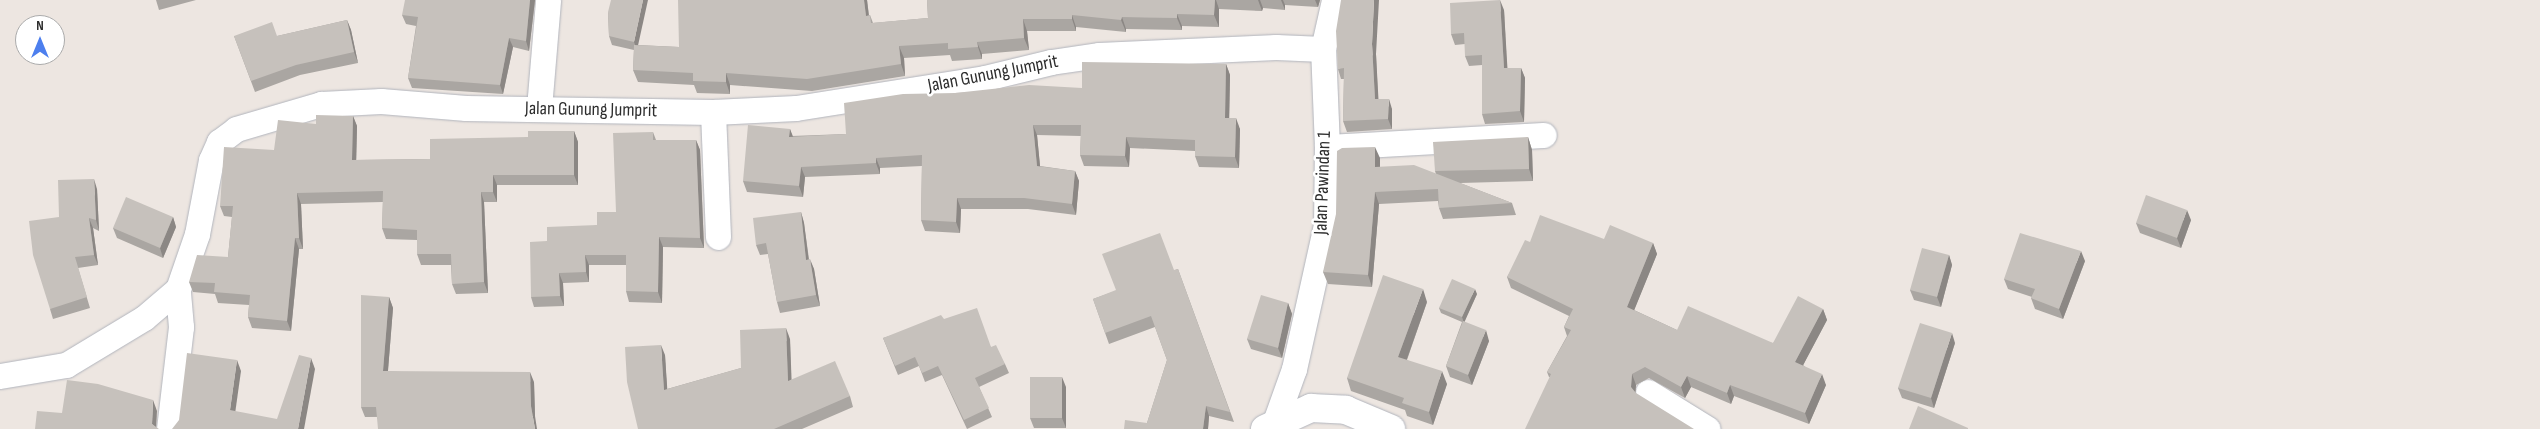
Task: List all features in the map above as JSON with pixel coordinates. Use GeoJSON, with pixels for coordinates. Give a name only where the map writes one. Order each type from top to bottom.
{"type":"FeatureCollection","features":[{"type":"Feature","properties":{"kind":"street"},"geometry":{"type":"LineString","coordinates":[[539,108],[548,0]]}},
{"type":"Feature","properties":{"kind":"street","name":"Jalan Pawindan 1"},"geometry":{"type":"LineString","coordinates":[[1270,426],[1294,369],[1326,225],[1327,147],[1322,48],[1334,0]]}},
{"type":"Feature","properties":{"kind":"street","name":"Jalan Gunung Jumprit"},"geometry":{"type":"LineString","coordinates":[[0,376],[66,365],[144,318],[178,288],[197,234],[211,160],[219,142],[236,129],[321,104],[381,101],[466,108],[713,112],[796,108],[985,78],[1099,55],[1276,47],[1322,48]]}},
{"type":"Feature","properties":{"kind":"street"},"geometry":{"type":"LineString","coordinates":[[713,112],[718,237]]}},
{"type":"Feature","properties":{"kind":"street"},"geometry":{"type":"LineString","coordinates":[[1327,147],[1544,135]]}},
{"type":"Feature","properties":{"kind":"street"},"geometry":{"type":"LineString","coordinates":[[169,429],[181,326],[178,288]]}},
{"type":"Feature","properties":{"kind":"street"},"geometry":{"type":"LineString","coordinates":[[1648,392],[1708,429]]}},
{"type":"Feature","properties":{"kind":"street"},"geometry":{"type":"LineString","coordinates":[[1270,426],[1311,408],[1329,408],[1346,410],[1391,429]]}},
{"type":"Feature","properties":{"kind":"building"},"geometry":{"type":"Polygon","coordinates":[[[405,0],[530,0],[526,41],[509,38],[500,85],[408,78],[418,17],[402,15],[405,0]]]}},
{"type":"Feature","properties":{"kind":"building"},"geometry":{"type":"Polygon","coordinates":[[[611,0],[643,0],[634,42],[609,36],[608,12],[611,0]]]}},
{"type":"Feature","properties":{"kind":"building"},"geometry":{"type":"Polygon","coordinates":[[[678,0],[864,0],[866,16],[870,15],[871,23],[928,18],[927,0],[1215,0],[1214,15],[1177,14],[1177,18],[1122,17],[1121,20],[1072,15],[1072,19],[1023,19],[1024,38],[977,42],[978,47],[948,49],[948,43],[899,46],[901,64],[807,79],[726,73],[726,82],[693,81],[693,73],[633,70],[634,45],[679,47],[678,0]]]}},
{"type":"Feature","properties":{"kind":"building"},"geometry":{"type":"Polygon","coordinates":[[[1341,0],[1374,0],[1372,44],[1375,99],[1389,99],[1388,119],[1343,121],[1344,68],[1338,69],[1336,31],[1341,0]]]}},
{"type":"Feature","properties":{"kind":"building"},"geometry":{"type":"Polygon","coordinates":[[[1500,0],[1504,68],[1521,68],[1520,111],[1482,114],[1482,55],[1465,56],[1464,33],[1451,34],[1450,3],[1500,0]]]}},
{"type":"Feature","properties":{"kind":"building"},"geometry":{"type":"Polygon","coordinates":[[[347,20],[354,52],[296,65],[251,81],[234,36],[272,22],[277,36],[347,20]]]}},
{"type":"Feature","properties":{"kind":"building"},"geometry":{"type":"Polygon","coordinates":[[[1082,62],[1226,64],[1225,118],[1236,118],[1235,157],[1195,156],[1195,140],[1126,137],[1125,156],[1080,155],[1081,125],[1033,125],[1037,166],[1075,171],[1072,204],[1024,198],[957,198],[956,222],[921,220],[922,155],[876,158],[876,163],[801,167],[799,186],[743,181],[748,125],[790,129],[789,137],[846,134],[844,103],[903,94],[955,93],[1029,85],[1082,88],[1082,62]]]}},
{"type":"Feature","properties":{"kind":"building"},"geometry":{"type":"Polygon","coordinates":[[[316,115],[353,116],[352,160],[430,159],[430,139],[528,137],[528,131],[574,131],[574,175],[493,175],[493,192],[481,192],[484,282],[452,284],[451,254],[417,254],[417,230],[382,228],[383,191],[297,193],[299,238],[295,238],[287,321],[248,317],[250,295],[214,292],[215,283],[189,282],[197,255],[228,257],[233,206],[220,206],[224,147],[274,150],[278,120],[316,124],[316,115]]]}},
{"type":"Feature","properties":{"kind":"building"},"geometry":{"type":"Polygon","coordinates":[[[653,132],[653,140],[696,140],[700,238],[659,237],[658,292],[626,291],[626,255],[585,255],[586,272],[559,273],[560,296],[531,297],[530,242],[547,241],[547,227],[597,225],[597,212],[616,212],[613,133],[653,132]]]}},
{"type":"Feature","properties":{"kind":"building"},"geometry":{"type":"Polygon","coordinates":[[[1528,137],[1529,169],[1435,171],[1433,142],[1528,137]]]}},
{"type":"Feature","properties":{"kind":"building"},"geometry":{"type":"Polygon","coordinates":[[[1375,147],[1375,167],[1414,165],[1512,203],[1439,208],[1438,189],[1375,192],[1368,275],[1323,272],[1336,214],[1337,151],[1342,148],[1375,147]]]}},
{"type":"Feature","properties":{"kind":"building"},"geometry":{"type":"Polygon","coordinates":[[[94,179],[96,220],[89,218],[94,255],[75,257],[87,297],[50,309],[33,255],[29,221],[59,217],[58,180],[94,179]]]}},
{"type":"Feature","properties":{"kind":"building"},"geometry":{"type":"Polygon","coordinates":[[[2146,195],[2187,210],[2177,238],[2136,223],[2146,195]]]}},
{"type":"Feature","properties":{"kind":"building"},"geometry":{"type":"Polygon","coordinates":[[[126,197],[173,217],[160,248],[113,228],[126,197]]]}},
{"type":"Feature","properties":{"kind":"building"},"geometry":{"type":"Polygon","coordinates":[[[801,212],[806,260],[810,259],[816,295],[777,302],[766,243],[756,245],[753,218],[801,212]]]}},
{"type":"Feature","properties":{"kind":"building"},"geometry":{"type":"Polygon","coordinates":[[[1540,215],[1604,239],[1610,225],[1653,243],[1627,307],[1677,330],[1688,306],[1773,343],[1798,296],[1823,309],[1795,362],[1822,374],[1805,413],[1730,385],[1727,393],[1687,376],[1681,387],[1645,367],[1632,374],[1631,387],[1636,393],[1694,429],[1525,429],[1551,374],[1547,372],[1571,330],[1564,327],[1573,309],[1507,277],[1525,240],[1530,242],[1540,215]]]}},
{"type":"Feature","properties":{"kind":"building"},"geometry":{"type":"Polygon","coordinates":[[[1160,233],[1174,270],[1178,269],[1230,412],[1206,406],[1203,429],[1124,429],[1125,420],[1147,423],[1167,360],[1151,316],[1105,333],[1093,299],[1116,290],[1102,254],[1160,233]]]}},
{"type":"Feature","properties":{"kind":"building"},"geometry":{"type":"Polygon","coordinates":[[[2020,233],[2081,251],[2059,309],[2031,298],[2035,289],[2004,279],[2020,233]]]}},
{"type":"Feature","properties":{"kind":"building"},"geometry":{"type":"Polygon","coordinates":[[[1922,248],[1949,255],[1937,297],[1910,290],[1922,248]]]}},
{"type":"Feature","properties":{"kind":"building"},"geometry":{"type":"Polygon","coordinates":[[[1383,275],[1423,289],[1398,357],[1442,371],[1429,412],[1402,403],[1404,398],[1347,378],[1383,275]]]}},
{"type":"Feature","properties":{"kind":"building"},"geometry":{"type":"Polygon","coordinates":[[[1452,279],[1475,289],[1462,317],[1439,308],[1452,279]]]}},
{"type":"Feature","properties":{"kind":"building"},"geometry":{"type":"Polygon","coordinates":[[[361,295],[389,297],[383,371],[530,372],[531,406],[535,429],[378,429],[376,407],[361,407],[361,295]]]}},
{"type":"Feature","properties":{"kind":"building"},"geometry":{"type":"Polygon","coordinates":[[[1261,295],[1288,303],[1278,348],[1247,339],[1261,295]]]}},
{"type":"Feature","properties":{"kind":"building"},"geometry":{"type":"Polygon","coordinates":[[[977,308],[991,347],[996,345],[1005,364],[975,378],[989,408],[964,420],[938,366],[922,373],[915,357],[895,366],[883,338],[941,315],[944,319],[977,308]]]}},
{"type":"Feature","properties":{"kind":"building"},"geometry":{"type":"Polygon","coordinates":[[[1463,321],[1486,330],[1468,375],[1446,366],[1463,321]]]}},
{"type":"Feature","properties":{"kind":"building"},"geometry":{"type":"Polygon","coordinates":[[[1920,323],[1952,333],[1931,398],[1898,388],[1920,323]]]}},
{"type":"Feature","properties":{"kind":"building"},"geometry":{"type":"Polygon","coordinates":[[[786,328],[788,381],[835,361],[850,396],[774,429],[638,429],[627,382],[625,347],[661,345],[664,390],[741,368],[740,330],[786,328]]]}},
{"type":"Feature","properties":{"kind":"building"},"geometry":{"type":"Polygon","coordinates":[[[187,353],[237,360],[230,410],[277,419],[299,355],[311,358],[298,429],[172,429],[179,420],[187,353]]]}},
{"type":"Feature","properties":{"kind":"building"},"geometry":{"type":"Polygon","coordinates":[[[1030,377],[1062,377],[1062,418],[1030,418],[1030,377]]]}},
{"type":"Feature","properties":{"kind":"building"},"geometry":{"type":"Polygon","coordinates":[[[67,380],[98,384],[153,400],[152,424],[159,429],[35,429],[37,411],[62,413],[67,380]]]}},
{"type":"Feature","properties":{"kind":"building"},"geometry":{"type":"Polygon","coordinates":[[[1918,406],[1968,428],[1968,429],[1909,429],[1918,406]]]}}]}
